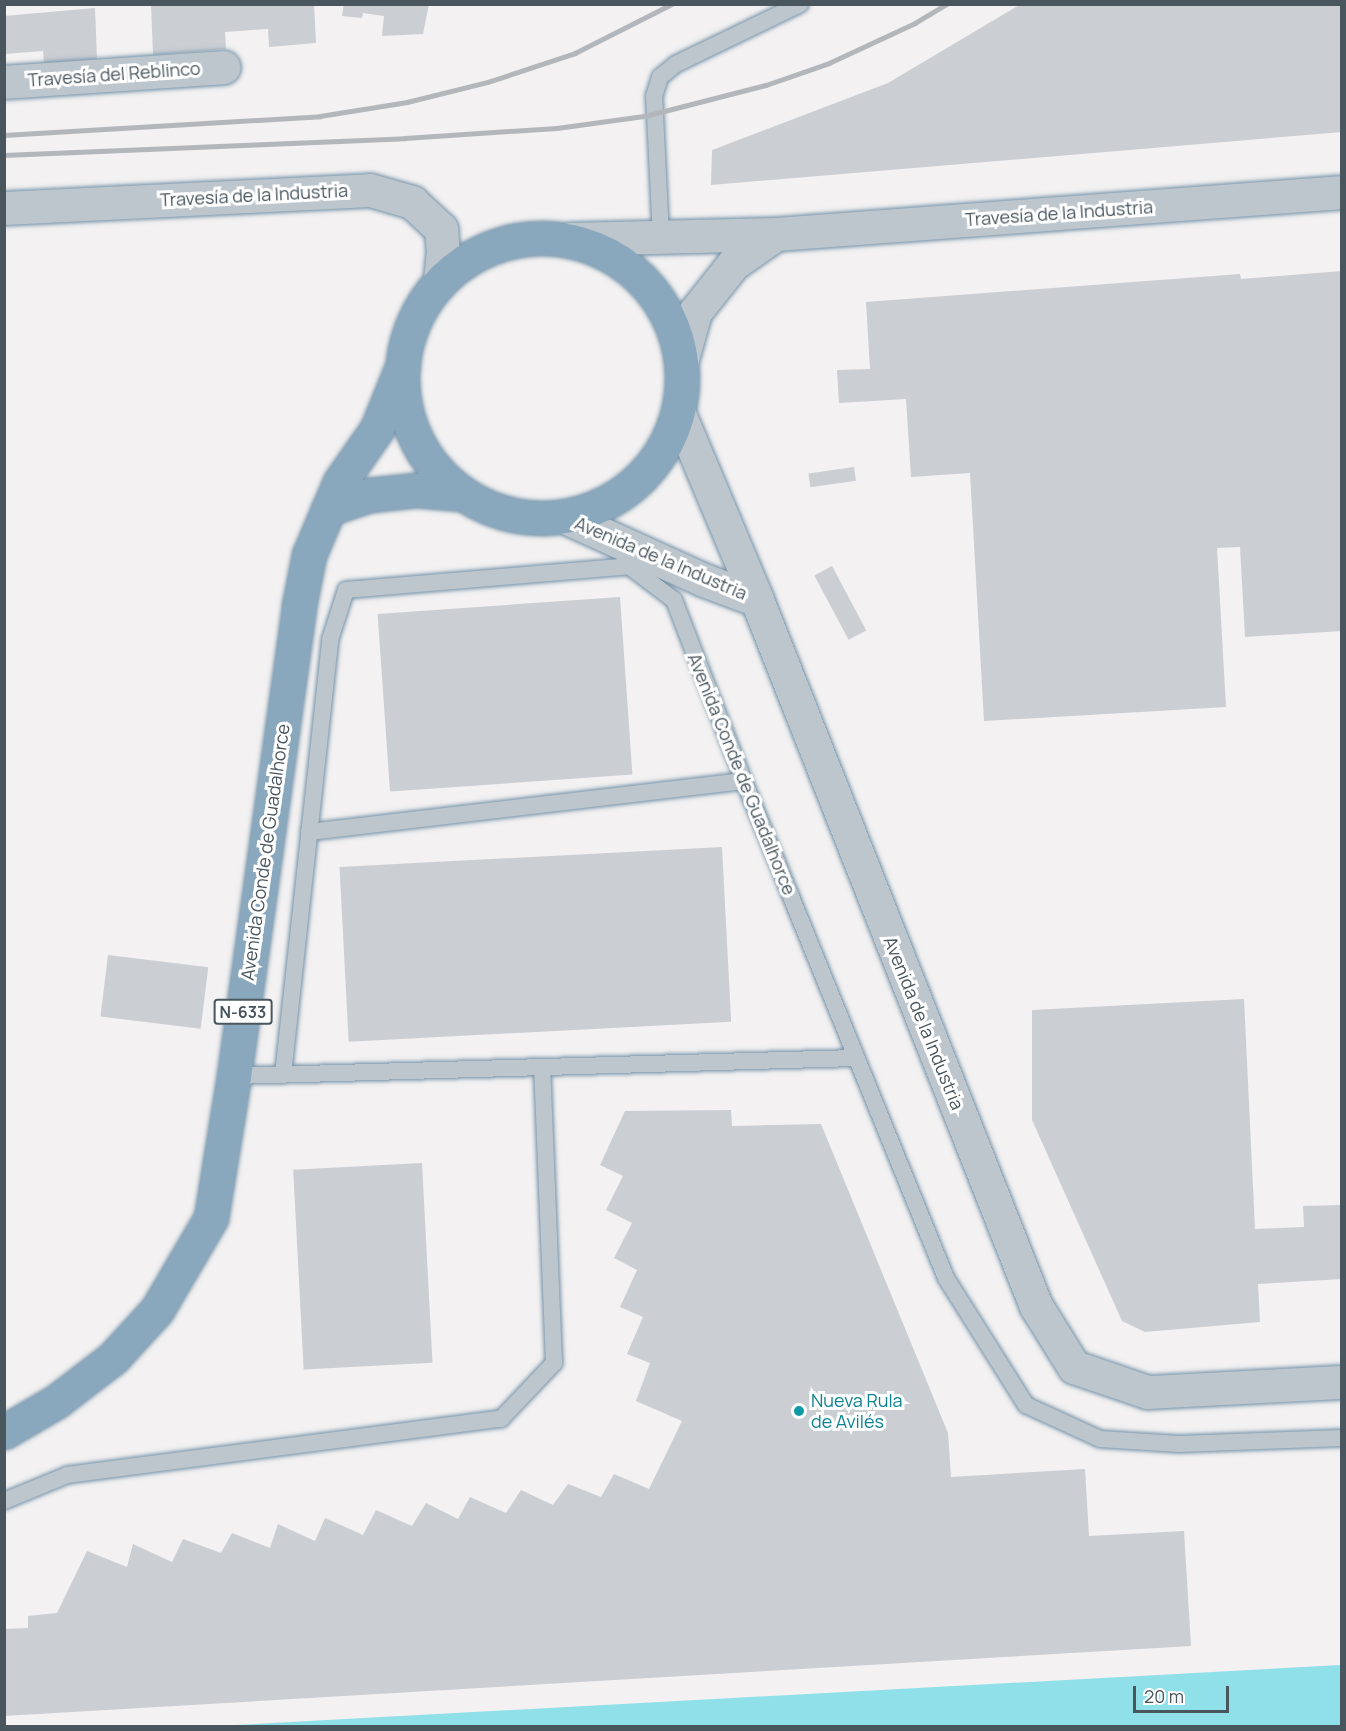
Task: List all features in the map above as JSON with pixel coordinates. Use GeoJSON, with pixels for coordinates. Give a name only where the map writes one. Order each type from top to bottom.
{"type":"FeatureCollection","features":[{"type":"Feature","properties":{"kind":"highway","name":"Travesía de la Industria"},"geometry":{"type":"LineString","coordinates":[[679,414],[660,456],[633,486],[585,513],[539,520],[489,510],[444,481],[417,444],[401,394],[405,345],[417,310],[440,279],[465,259],[500,243],[570,239],[619,260],[645,281],[666,310],[682,359]]}},
{"type":"Feature","properties":{"kind":"highway"},"geometry":{"type":"LineString","coordinates":[[679,414],[682,359]]}},
{"type":"Feature","properties":{"kind":"highway","name":"Avenida Conde de Guadalhorce"},"geometry":{"type":"LineString","coordinates":[[4,1432],[57,1401],[113,1358],[157,1310],[211,1218],[234,1076],[299,606],[309,555],[340,482],[377,429],[403,365]]}},
{"type":"Feature","properties":{"kind":"highway"},"geometry":{"type":"LineString","coordinates":[[328,510],[369,495],[416,490],[464,494]]}},
{"type":"Feature","properties":{"kind":"street","name":"Travesía del Reblinco"},"geometry":{"type":"LineString","coordinates":[[4,82],[223,67]]}},
{"type":"Feature","properties":{"kind":"street","name":"Travesía de la Industria"},"geometry":{"type":"LineString","coordinates":[[4,208],[370,190],[412,202],[441,229],[443,251],[440,279]]}},
{"type":"Feature","properties":{"kind":"street","name":"Travesía de la Industria"},"geometry":{"type":"LineString","coordinates":[[570,239],[776,234],[1341,192]]}},
{"type":"Feature","properties":{"kind":"street"},"geometry":{"type":"LineString","coordinates":[[682,359],[695,312],[734,264],[776,234]]}},
{"type":"Feature","properties":{"kind":"street","name":"Avenida de la Industria"},"geometry":{"type":"LineString","coordinates":[[679,414],[758,600],[1036,1306],[1074,1367],[1148,1392],[1341,1382]]}},
{"type":"Feature","properties":{"kind":"street","name":"Avenida de la Industria"},"geometry":{"type":"LineString","coordinates":[[565,517],[704,580],[758,600]]}},
{"type":"Feature","properties":{"kind":"lane"},"geometry":{"type":"LineString","coordinates":[[661,237],[654,105],[660,77],[676,64],[800,4]]}},
{"type":"Feature","properties":{"kind":"lane","name":"Avenida Conde de Guadalhorce"},"geometry":{"type":"LineString","coordinates":[[284,1075],[330,640],[346,590],[630,566],[674,600],[744,781],[946,1278],[1026,1405],[1100,1439],[1179,1444],[1341,1438]]}},
{"type":"Feature","properties":{"kind":"lane"},"geometry":{"type":"LineString","coordinates":[[309,832],[744,781]]}},
{"type":"Feature","properties":{"kind":"lane"},"geometry":{"type":"LineString","coordinates":[[234,1076],[856,1058]]}},
{"type":"Feature","properties":{"kind":"lane"},"geometry":{"type":"LineString","coordinates":[[4,1501],[67,1475],[501,1419],[554,1363],[542,1067]]}},
{"type":"Feature","properties":{"kind":"water"},"geometry":{"type":"Polygon","coordinates":[[[1341,1665],[1341,1726],[217,1726],[1341,1665]]]}},
{"type":"Feature","properties":{"kind":"building"},"geometry":{"type":"Polygon","coordinates":[[[151,4],[314,4],[316,43],[269,47],[268,29],[225,32],[226,49],[153,55],[151,4]]]}},
{"type":"Feature","properties":{"kind":"building"},"geometry":{"type":"Polygon","coordinates":[[[344,4],[429,4],[423,34],[382,36],[384,16],[363,13],[362,18],[342,16],[344,4]]]}},
{"type":"Feature","properties":{"kind":"building"},"geometry":{"type":"Polygon","coordinates":[[[1021,4],[1342,4],[1342,132],[711,185],[712,150],[888,83],[1021,4]]]}},
{"type":"Feature","properties":{"kind":"building"},"geometry":{"type":"Polygon","coordinates":[[[95,8],[97,59],[44,63],[43,51],[4,54],[4,16],[95,8]]]}},
{"type":"Feature","properties":{"kind":"building"},"geometry":{"type":"Polygon","coordinates":[[[1342,271],[1342,631],[1245,637],[1240,547],[1217,548],[1226,707],[984,721],[970,473],[911,477],[906,399],[839,403],[837,370],[870,369],[866,302],[1240,274],[1241,279],[1342,271]]]}},
{"type":"Feature","properties":{"kind":"building"},"geometry":{"type":"Polygon","coordinates":[[[854,467],[856,481],[810,487],[808,473],[854,467]]]}},
{"type":"Feature","properties":{"kind":"building"},"geometry":{"type":"Polygon","coordinates":[[[832,566],[866,630],[849,640],[814,575],[832,566]]]}},
{"type":"Feature","properties":{"kind":"building"},"geometry":{"type":"Polygon","coordinates":[[[620,597],[632,775],[390,792],[378,614],[620,597]]]}},
{"type":"Feature","properties":{"kind":"building"},"geometry":{"type":"Polygon","coordinates":[[[722,847],[731,1022],[349,1042],[340,867],[722,847]]]}},
{"type":"Feature","properties":{"kind":"building"},"geometry":{"type":"Polygon","coordinates":[[[108,955],[208,967],[201,1029],[100,1017],[108,955]]]}},
{"type":"Feature","properties":{"kind":"building"},"geometry":{"type":"Polygon","coordinates":[[[1244,999],[1255,1229],[1304,1227],[1303,1206],[1342,1205],[1342,1279],[1258,1284],[1260,1322],[1145,1332],[1122,1321],[1032,1120],[1032,1010],[1244,999]]]}},
{"type":"Feature","properties":{"kind":"building","name":"Nueva Rula de Avilés"},"geometry":{"type":"Polygon","coordinates":[[[731,1110],[732,1126],[821,1124],[948,1433],[951,1477],[1085,1469],[1089,1536],[1184,1531],[1191,1646],[4,1716],[4,1629],[28,1628],[28,1616],[57,1613],[87,1551],[127,1567],[133,1544],[172,1562],[183,1539],[221,1553],[232,1533],[270,1548],[278,1524],[315,1541],[325,1518],[363,1535],[376,1510],[412,1526],[426,1503],[458,1519],[470,1497],[506,1513],[521,1490],[553,1505],[568,1484],[601,1497],[614,1474],[649,1489],[682,1421],[636,1401],[650,1363],[627,1354],[643,1317],[620,1307],[637,1270],[614,1258],[632,1223],[606,1210],[623,1176],[600,1165],[625,1111],[731,1110]]]}},
{"type":"Feature","properties":{"kind":"building"},"geometry":{"type":"Polygon","coordinates":[[[422,1163],[432,1363],[304,1369],[293,1170],[422,1163]]]}},
{"type":"Feature","properties":{"kind":"railway"},"geometry":{"type":"LineString","coordinates":[[4,135],[320,116],[407,102],[488,82],[575,53],[672,4]]}},
{"type":"Feature","properties":{"kind":"railway"},"geometry":{"type":"LineString","coordinates":[[4,155],[405,138],[557,128],[645,116],[766,85],[829,63],[915,23],[947,4]]}},
{"type":"Feature","properties":{"kind":"place","name":"Nueva Rula de Avilés"},"geometry":{"type":"Point","coordinates":[799,1411]}}]}
